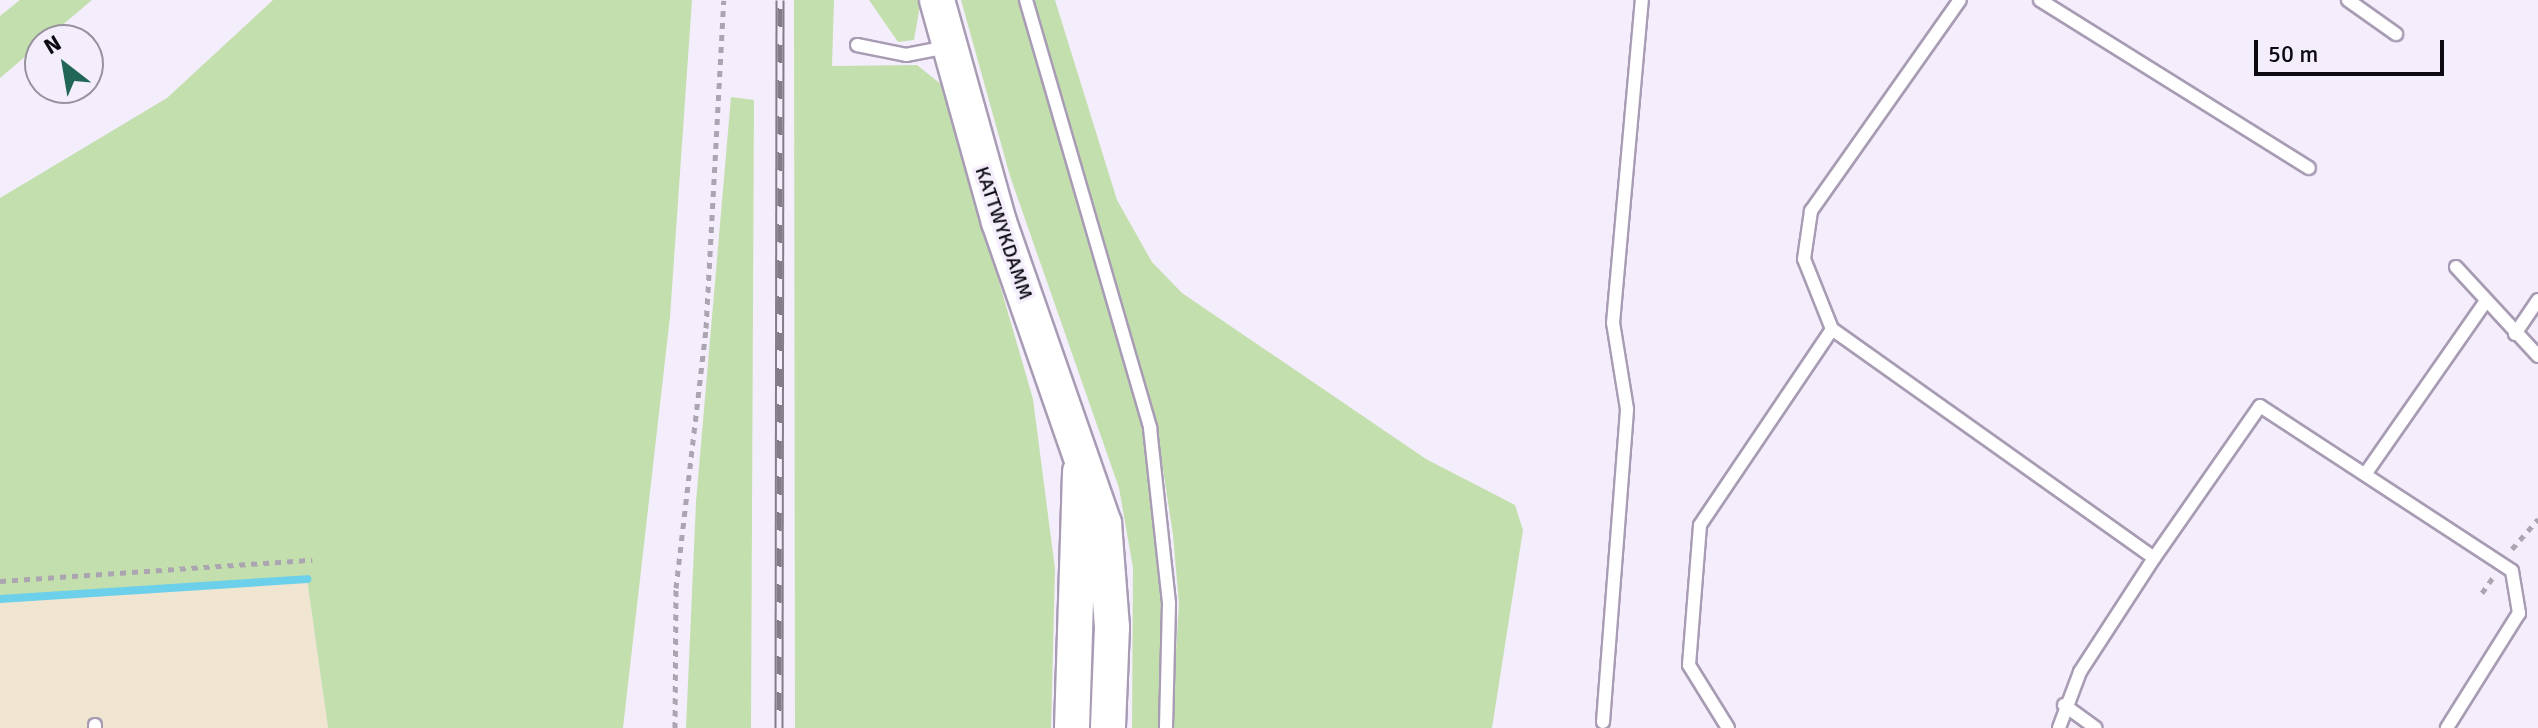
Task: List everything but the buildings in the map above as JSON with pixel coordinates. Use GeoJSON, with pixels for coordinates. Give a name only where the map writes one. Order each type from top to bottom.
{"type":"FeatureCollection","features":[{"type":"Feature","properties":{"kind":"main road","name":"KATTWYKDAMM"},"geometry":{"type":"LineString","coordinates":[[937,0],[947,47],[1080,463],[1104,523],[1111,582],[1108,728]]}},
{"type":"Feature","properties":{"kind":"main road","name":"KATTWYKDAMM"},"geometry":{"type":"LineString","coordinates":[[1072,728],[1080,463]]}},
{"type":"Feature","properties":{"kind":"lane"},"geometry":{"type":"LineString","coordinates":[[1026,0],[1150,428],[1169,604],[1166,728]]}},
{"type":"Feature","properties":{"kind":"lane"},"geometry":{"type":"LineString","coordinates":[[1603,722],[1627,409],[1613,323],[1642,0]]}},
{"type":"Feature","properties":{"kind":"lane"},"geometry":{"type":"LineString","coordinates":[[1960,0],[1811,211],[1804,259],[1832,329],[2154,558]]}},
{"type":"Feature","properties":{"kind":"lane"},"geometry":{"type":"LineString","coordinates":[[2040,0],[2309,168]]}},
{"type":"Feature","properties":{"kind":"lane"},"geometry":{"type":"LineString","coordinates":[[2348,0],[2396,34]]}},
{"type":"Feature","properties":{"kind":"lane"},"geometry":{"type":"LineString","coordinates":[[857,45],[906,55],[947,47]]}},
{"type":"Feature","properties":{"kind":"lane"},"geometry":{"type":"LineString","coordinates":[[2456,267],[2484,304],[2538,356]]}},
{"type":"Feature","properties":{"kind":"lane"},"geometry":{"type":"LineString","coordinates":[[2515,334],[2538,300]]}},
{"type":"Feature","properties":{"kind":"lane"},"geometry":{"type":"LineString","coordinates":[[2366,473],[2484,304]]}},
{"type":"Feature","properties":{"kind":"lane"},"geometry":{"type":"LineString","coordinates":[[1728,728],[1689,665],[1700,525],[1832,329]]}},
{"type":"Feature","properties":{"kind":"lane"},"geometry":{"type":"LineString","coordinates":[[2059,728],[2064,705],[2154,558],[2260,406],[2503,562],[2518,585],[2519,613],[2507,640],[2447,728]]}},
{"type":"Feature","properties":{"kind":"lane"},"geometry":{"type":"LineString","coordinates":[[2064,705],[2096,728]]}},
{"type":"Feature","properties":{"kind":"path"},"geometry":{"type":"LineString","coordinates":[[675,728],[676,588],[706,328],[724,0]]}},
{"type":"Feature","properties":{"kind":"path"},"geometry":{"type":"LineString","coordinates":[[0,581],[312,560]]}},
{"type":"Feature","properties":{"kind":"shaded area"},"geometry":{"type":"Polygon","coordinates":[[[307,579],[328,728],[0,728],[0,599],[307,579]]]}},
{"type":"Feature","properties":{"kind":"green space"},"geometry":{"type":"Polygon","coordinates":[[[20,0],[92,0],[64,24],[24,24],[24,58],[0,78],[0,16],[20,0]]]}},
{"type":"Feature","properties":{"kind":"green space"},"geometry":{"type":"Polygon","coordinates":[[[273,0],[692,0],[670,317],[623,728],[328,728],[307,579],[0,599],[0,198],[167,98],[273,0]]]}},
{"type":"Feature","properties":{"kind":"green space"},"geometry":{"type":"Polygon","coordinates":[[[794,0],[834,0],[832,66],[917,65],[942,85],[1033,399],[1055,569],[1051,728],[795,728],[794,0]]]}},
{"type":"Feature","properties":{"kind":"green space"},"geometry":{"type":"Polygon","coordinates":[[[869,0],[921,0],[914,40],[898,42],[869,0]]]}},
{"type":"Feature","properties":{"kind":"green space"},"geometry":{"type":"Polygon","coordinates":[[[961,0],[1055,0],[1117,200],[1152,262],[1182,293],[1426,459],[1515,505],[1523,530],[1492,728],[1171,728],[1179,604],[1173,535],[1156,423],[1142,423],[1159,521],[1163,660],[1158,728],[1132,728],[1133,568],[1119,488],[1010,176],[961,0]]]}},
{"type":"Feature","properties":{"kind":"green space"},"geometry":{"type":"Polygon","coordinates":[[[731,97],[754,100],[751,728],[686,728],[696,502],[731,97]]]}},
{"type":"Feature","properties":{"kind":"waterway"},"geometry":{"type":"LineString","coordinates":[[0,599],[307,579]]}},
{"type":"Feature","properties":{"kind":"railway"},"geometry":{"type":"LineString","coordinates":[[779,728],[780,0]]}}]}
